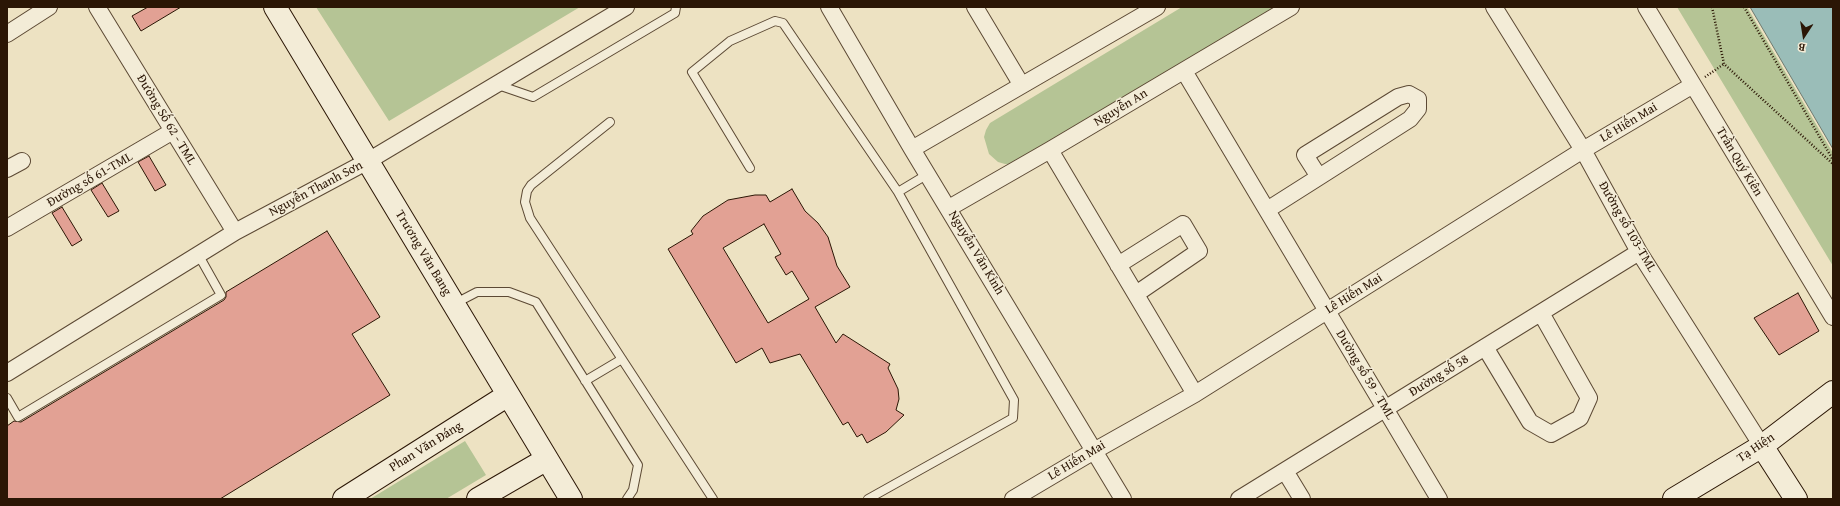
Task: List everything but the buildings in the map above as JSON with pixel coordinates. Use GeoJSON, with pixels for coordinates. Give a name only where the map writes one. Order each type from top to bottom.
{"type":"FeatureCollection","features":[{"type":"Feature","properties":{"kind":"street"},"geometry":{"type":"LineString","coordinates":[[7,34],[49,7]]}},
{"type":"Feature","properties":{"kind":"street","name":"Đường Số 62 - TML"},"geometry":{"type":"LineString","coordinates":[[97,7],[235,232]]}},
{"type":"Feature","properties":{"kind":"street","name":"Trương Văn Bang"},"geometry":{"type":"LineString","coordinates":[[275,7],[571,499]]}},
{"type":"Feature","properties":{"kind":"street","name":"Nguyễn Thanh Sơn"},"geometry":{"type":"LineString","coordinates":[[7,373],[235,232],[368,162],[626,7]]}},
{"type":"Feature","properties":{"kind":"street","name":"Nguyễn Văn Kỉnh"},"geometry":{"type":"LineString","coordinates":[[829,7],[912,149],[949,208],[1123,499]]}},
{"type":"Feature","properties":{"kind":"street"},"geometry":{"type":"LineString","coordinates":[[975,7],[1022,84]]}},
{"type":"Feature","properties":{"kind":"street"},"geometry":{"type":"LineString","coordinates":[[912,149],[1139,12],[1157,7]]}},
{"type":"Feature","properties":{"kind":"street","name":"Nguyễn An"},"geometry":{"type":"LineString","coordinates":[[949,208],[1291,7]]}},
{"type":"Feature","properties":{"kind":"street","name":"Đường số 103-TML"},"geometry":{"type":"LineString","coordinates":[[1494,7],[1583,150],[1640,252],[1762,446]]}},
{"type":"Feature","properties":{"kind":"street","name":"Trần Quý Kiên"},"geometry":{"type":"LineString","coordinates":[[1646,7],[1833,317]]}},
{"type":"Feature","properties":{"kind":"street","name":"Dường số 59 - TML"},"geometry":{"type":"LineString","coordinates":[[1184,71],[1439,499]]}},
{"type":"Feature","properties":{"kind":"street","name":"Lê Hiến Mai"},"geometry":{"type":"LineString","coordinates":[[1013,499],[1195,394],[1583,150],[1693,85]]}},
{"type":"Feature","properties":{"kind":"street"},"geometry":{"type":"LineString","coordinates":[[1267,210],[1319,177],[1410,119],[1418,109],[1418,99],[1409,94],[1398,97],[1305,155],[1319,177]]}},
{"type":"Feature","properties":{"kind":"street","name":"Đường số 61-TML"},"geometry":{"type":"LineString","coordinates":[[7,228],[173,131]]}},
{"type":"Feature","properties":{"kind":"street"},"geometry":{"type":"LineString","coordinates":[[1050,150],[1195,394]]}},
{"type":"Feature","properties":{"kind":"street"},"geometry":{"type":"LineString","coordinates":[[7,169],[22,161]]}},
{"type":"Feature","properties":{"kind":"street"},"geometry":{"type":"LineString","coordinates":[[1118,265],[1183,224],[1199,251],[1136,294]]}},
{"type":"Feature","properties":{"kind":"street","name":"Đường số 58"},"geometry":{"type":"LineString","coordinates":[[1239,499],[1256,495],[1285,471],[1640,252]]}},
{"type":"Feature","properties":{"kind":"street"},"geometry":{"type":"LineString","coordinates":[[1486,347],[1530,422],[1551,434],[1580,418],[1589,398],[1540,313]]}},
{"type":"Feature","properties":{"kind":"street","name":"Tạ Hiện"},"geometry":{"type":"LineString","coordinates":[[1674,499],[1762,446],[1833,392]]}},
{"type":"Feature","properties":{"kind":"street","name":"Phan Văn Đáng"},"geometry":{"type":"LineString","coordinates":[[344,499],[508,395]]}},
{"type":"Feature","properties":{"kind":"street"},"geometry":{"type":"LineString","coordinates":[[1762,446],[1796,499]]}},
{"type":"Feature","properties":{"kind":"street"},"geometry":{"type":"LineString","coordinates":[[478,499],[547,459]]}},
{"type":"Feature","properties":{"kind":"street"},"geometry":{"type":"LineString","coordinates":[[1285,471],[1302,499]]}},
{"type":"Feature","properties":{"kind":"lane"},"geometry":{"type":"LineString","coordinates":[[497,84],[533,97],[675,13],[676,7]]}},
{"type":"Feature","properties":{"kind":"lane"},"geometry":{"type":"LineString","coordinates":[[750,168],[692,72],[730,42],[775,21],[784,22],[898,192],[1014,400],[1013,418],[868,499]]}},
{"type":"Feature","properties":{"kind":"lane"},"geometry":{"type":"LineString","coordinates":[[610,122],[531,185],[527,191],[525,202],[530,218],[712,499]]}},
{"type":"Feature","properties":{"kind":"lane"},"geometry":{"type":"LineString","coordinates":[[898,192],[928,174]]}},
{"type":"Feature","properties":{"kind":"lane"},"geometry":{"type":"LineString","coordinates":[[7,398],[18,417],[221,295],[198,254]]}},
{"type":"Feature","properties":{"kind":"lane"},"geometry":{"type":"LineString","coordinates":[[454,304],[477,292],[509,292],[536,302],[638,465],[633,490],[627,499]]}},
{"type":"Feature","properties":{"kind":"lane"},"geometry":{"type":"LineString","coordinates":[[585,381],[622,359]]}},
{"type":"Feature","properties":{"kind":"path"},"geometry":{"type":"LineString","coordinates":[[1712,7],[1724,64],[1833,164]]}},
{"type":"Feature","properties":{"kind":"path"},"geometry":{"type":"LineString","coordinates":[[1744,7],[1833,160]]}},
{"type":"Feature","properties":{"kind":"path"},"geometry":{"type":"LineString","coordinates":[[1693,85],[1724,64]]}},
{"type":"Feature","properties":{"kind":"green space"},"geometry":{"type":"Polygon","coordinates":[[[316,7],[580,7],[389,121],[316,7]]]}},
{"type":"Feature","properties":{"kind":"green space"},"geometry":{"type":"Polygon","coordinates":[[[1182,7],[1275,7],[1015,164],[998,162],[989,154],[984,137],[990,123],[1182,7]]]}},
{"type":"Feature","properties":{"kind":"green space"},"geometry":{"type":"Polygon","coordinates":[[[1677,7],[1747,7],[1833,153],[1833,266],[1677,7]]]}},
{"type":"Feature","properties":{"kind":"green space"},"geometry":{"type":"Polygon","coordinates":[[[465,441],[486,475],[446,499],[370,499],[465,441]]]}},
{"type":"Feature","properties":{"kind":"water"},"geometry":{"type":"Polygon","coordinates":[[[1750,7],[1833,7],[1833,149],[1750,7]]]}}]}
